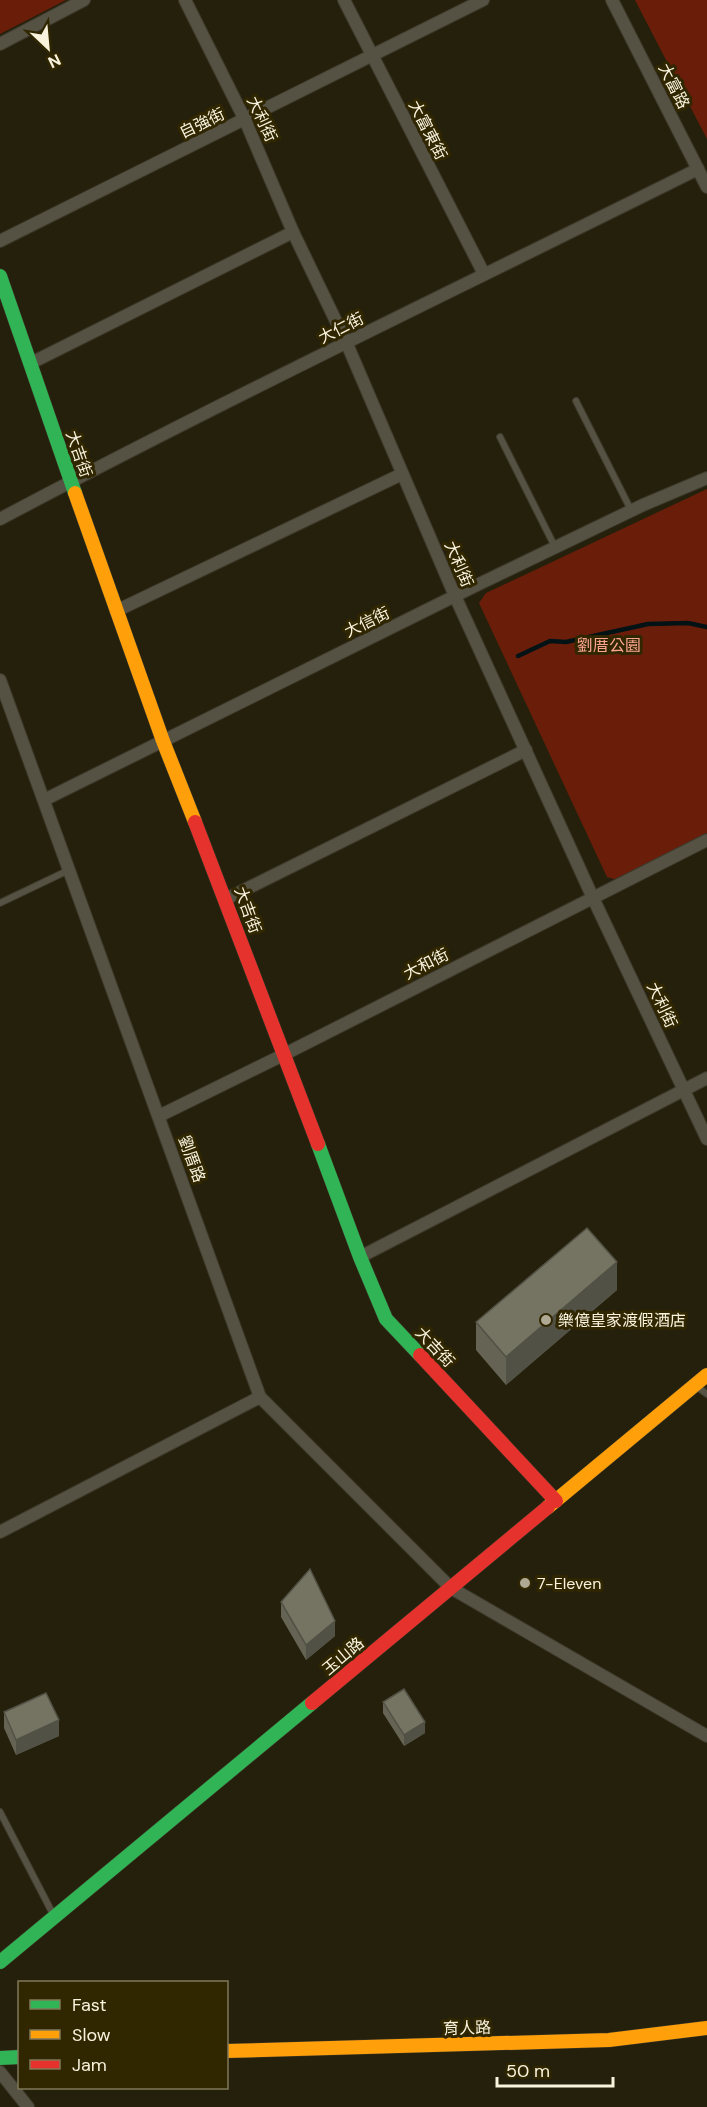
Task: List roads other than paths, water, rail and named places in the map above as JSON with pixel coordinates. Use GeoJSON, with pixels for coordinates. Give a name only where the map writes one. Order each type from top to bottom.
{"type":"FeatureCollection","features":[{"type":"Feature","properties":{"kind":"street"},"geometry":{"type":"LineString","coordinates":[[0,44],[84,0]]}},
{"type":"Feature","properties":{"kind":"street","name":"大利街"},"geometry":{"type":"LineString","coordinates":[[185,0],[245,120],[293,231],[346,344],[455,596],[593,898],[707,1139]]}},
{"type":"Feature","properties":{"kind":"street","name":"大富東街"},"geometry":{"type":"LineString","coordinates":[[344,0],[484,274]]}},
{"type":"Feature","properties":{"kind":"street","name":"自強街"},"geometry":{"type":"LineString","coordinates":[[0,241],[483,0]]}},
{"type":"Feature","properties":{"kind":"street","name":"大富路"},"geometry":{"type":"LineString","coordinates":[[612,0],[707,187]]}},
{"type":"Feature","properties":{"kind":"street","name":"大仁街"},"geometry":{"type":"LineString","coordinates":[[0,519],[71,481],[484,274],[698,170]]}},
{"type":"Feature","properties":{"kind":"street"},"geometry":{"type":"LineString","coordinates":[[31,363],[293,231]]}},
{"type":"Feature","properties":{"kind":"street","name":"大吉街"},"geometry":{"type":"LineString","coordinates":[[0,276],[164,741],[226,899],[360,1257],[386,1319],[556,1501]]}},
{"type":"Feature","properties":{"kind":"street"},"geometry":{"type":"LineString","coordinates":[[116,610],[402,474]]}},
{"type":"Feature","properties":{"kind":"street","name":"大信街"},"geometry":{"type":"LineString","coordinates":[[44,800],[455,596],[632,511],[707,478]]}},
{"type":"Feature","properties":{"kind":"street","name":"劉厝路"},"geometry":{"type":"LineString","coordinates":[[0,680],[260,1397],[451,1588],[707,1736]]}},
{"type":"Feature","properties":{"kind":"street"},"geometry":{"type":"LineString","coordinates":[[226,899],[526,750]]}},
{"type":"Feature","properties":{"kind":"street","name":"大和街"},"geometry":{"type":"LineString","coordinates":[[159,1116],[707,840]]}},
{"type":"Feature","properties":{"kind":"street"},"geometry":{"type":"LineString","coordinates":[[360,1257],[707,1078]]}},
{"type":"Feature","properties":{"kind":"street","name":"玉山路"},"geometry":{"type":"LineString","coordinates":[[0,1962],[556,1501],[701,1389],[707,1375]]}},
{"type":"Feature","properties":{"kind":"street"},"geometry":{"type":"LineString","coordinates":[[0,1532],[260,1397]]}},
{"type":"Feature","properties":{"kind":"street","name":"育人路"},"geometry":{"type":"LineString","coordinates":[[228,2051],[609,2040],[707,2028]]}},
{"type":"Feature","properties":{"kind":"street"},"geometry":{"type":"LineString","coordinates":[[0,2058],[18,2057]]}},
{"type":"Feature","properties":{"kind":"street"},"geometry":{"type":"LineString","coordinates":[[0,2072],[28,2107]]}},
{"type":"Feature","properties":{"kind":"lane"},"geometry":{"type":"LineString","coordinates":[[576,401],[632,511]]}},
{"type":"Feature","properties":{"kind":"lane"},"geometry":{"type":"LineString","coordinates":[[500,437],[555,548]]}},
{"type":"Feature","properties":{"kind":"lane"},"geometry":{"type":"LineString","coordinates":[[0,903],[69,870]]}},
{"type":"Feature","properties":{"kind":"lane"},"geometry":{"type":"LineString","coordinates":[[0,1812],[54,1917]]}},
{"type":"Feature","properties":{"kind":"waterway"},"geometry":{"type":"LineString","coordinates":[[518,656],[550,641],[566,642],[648,624],[688,623],[707,627]]}},
{"type":"Feature","properties":{"kind":"place","name":"樂億皇家渡假酒店"},"geometry":{"type":"Point","coordinates":[546,1320]}},
{"type":"Feature","properties":{"kind":"place","name":"7-Eleven"},"geometry":{"type":"Point","coordinates":[525,1583]}},
{"type":"Feature","properties":{"kind":"park label","name":"劉厝公園"},"geometry":{"type":"Point","coordinates":[609,645]}}]}
